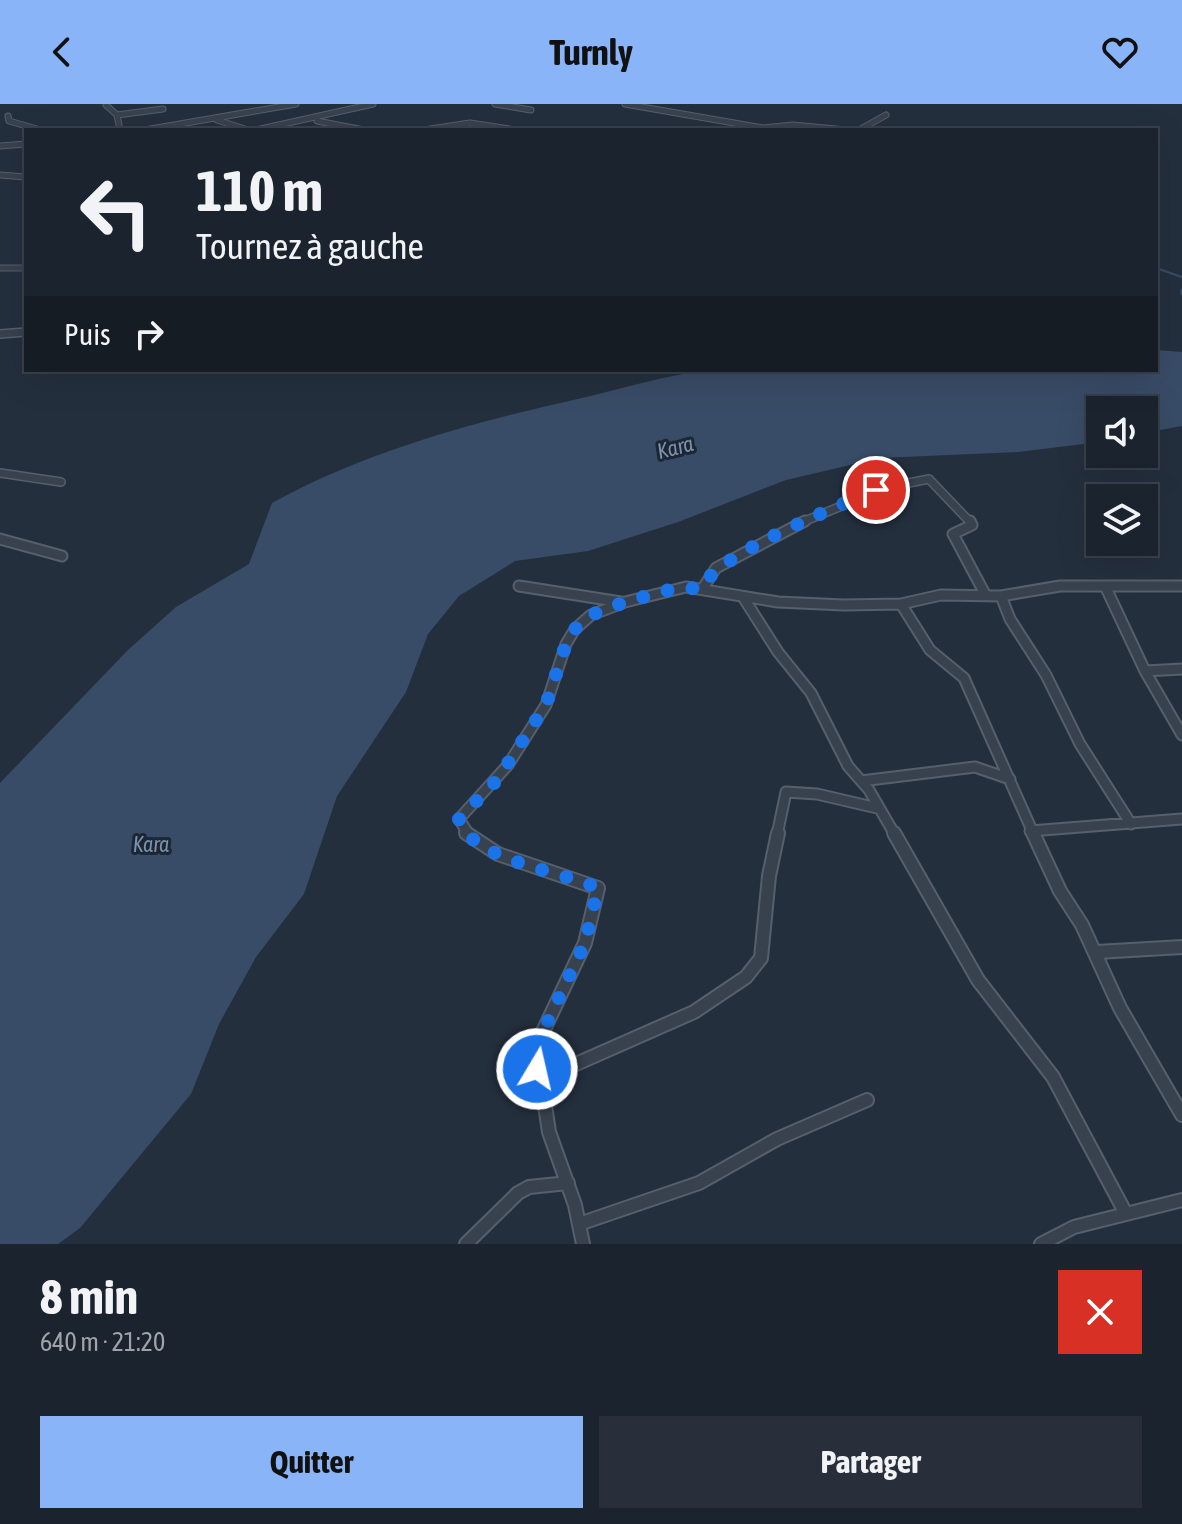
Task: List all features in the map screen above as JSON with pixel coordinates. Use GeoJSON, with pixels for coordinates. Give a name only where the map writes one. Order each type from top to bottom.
{"type":"FeatureCollection","features":[{"type":"Feature","properties":{"kind":"street"},"geometry":{"type":"LineString","coordinates":[[158,128],[296,104]]}},
{"type":"Feature","properties":{"kind":"street"},"geometry":{"type":"LineString","coordinates":[[266,128],[373,104]]}},
{"type":"Feature","properties":{"kind":"street"},"geometry":{"type":"LineString","coordinates":[[495,104],[531,110]]}},
{"type":"Feature","properties":{"kind":"street"},"geometry":{"type":"LineString","coordinates":[[625,104],[757,128]]}},
{"type":"Feature","properties":{"kind":"street"},"geometry":{"type":"LineString","coordinates":[[106,105],[117,115],[120,128]]}},
{"type":"Feature","properties":{"kind":"street"},"geometry":{"type":"LineString","coordinates":[[117,115],[163,109]]}},
{"type":"Feature","properties":{"kind":"street"},"geometry":{"type":"LineString","coordinates":[[863,128],[886,115]]}},
{"type":"Feature","properties":{"kind":"street"},"geometry":{"type":"LineString","coordinates":[[8,116],[9,121],[33,128]]}},
{"type":"Feature","properties":{"kind":"street"},"geometry":{"type":"LineString","coordinates":[[214,119],[242,128]]}},
{"type":"Feature","properties":{"kind":"street"},"geometry":{"type":"LineString","coordinates":[[310,119],[354,128]]}},
{"type":"Feature","properties":{"kind":"street"},"geometry":{"type":"LineString","coordinates":[[437,128],[470,123],[503,128]]}},
{"type":"Feature","properties":{"kind":"street"},"geometry":{"type":"LineString","coordinates":[[770,128],[793,125],[825,128]]}},
{"type":"Feature","properties":{"kind":"street"},"geometry":{"type":"LineString","coordinates":[[0,146],[24,144]]}},
{"type":"Feature","properties":{"kind":"street"},"geometry":{"type":"LineString","coordinates":[[0,175],[24,177]]}},
{"type":"Feature","properties":{"kind":"street"},"geometry":{"type":"LineString","coordinates":[[0,268],[24,268]]}},
{"type":"Feature","properties":{"kind":"street"},"geometry":{"type":"LineString","coordinates":[[0,334],[24,332]]}},
{"type":"Feature","properties":{"kind":"street"},"geometry":{"type":"LineString","coordinates":[[0,473],[61,482]]}},
{"type":"Feature","properties":{"kind":"street"},"geometry":{"type":"LineString","coordinates":[[703,588],[705,579],[716,568],[738,554],[856,498],[919,478],[931,480],[939,486],[946,499],[971,522],[972,525],[953,534],[985,594]]}},
{"type":"Feature","properties":{"kind":"street"},"geometry":{"type":"LineString","coordinates":[[0,539],[62,556]]}},
{"type":"Feature","properties":{"kind":"street"},"geometry":{"type":"LineString","coordinates":[[519,586],[625,602]]}},
{"type":"Feature","properties":{"kind":"street"},"geometry":{"type":"LineString","coordinates":[[583,1244],[582,1223],[552,1141],[542,1079],[537,1069],[538,1042],[585,943],[598,888],[485,850],[467,838],[459,819],[497,780],[546,705],[566,644],[575,629],[591,615],[673,589],[703,588],[743,597],[806,604],[901,604],[941,595],[1001,596],[1060,586],[1182,586]]}},
{"type":"Feature","properties":{"kind":"street"},"geometry":{"type":"LineString","coordinates":[[1106,588],[1145,671],[1182,735]]}},
{"type":"Feature","properties":{"kind":"street"},"geometry":{"type":"LineString","coordinates":[[1001,596],[1010,619],[1046,675],[1080,744],[1131,824]]}},
{"type":"Feature","properties":{"kind":"street"},"geometry":{"type":"LineString","coordinates":[[743,597],[778,652],[811,693],[848,766],[861,781],[978,980],[1053,1077],[1125,1212]]}},
{"type":"Feature","properties":{"kind":"street"},"geometry":{"type":"LineString","coordinates":[[901,604],[911,615],[924,643],[958,669],[969,686],[1030,831],[1097,952],[1120,1008],[1182,1115]]}},
{"type":"Feature","properties":{"kind":"street"},"geometry":{"type":"LineString","coordinates":[[1145,671],[1182,669]]}},
{"type":"Feature","properties":{"kind":"street"},"geometry":{"type":"LineString","coordinates":[[861,781],[975,767],[1010,779]]}},
{"type":"Feature","properties":{"kind":"street"},"geometry":{"type":"LineString","coordinates":[[542,1079],[596,1053],[666,1029],[745,979],[756,968],[761,958],[771,864],[786,792],[817,794],[877,808]]}},
{"type":"Feature","properties":{"kind":"street"},"geometry":{"type":"LineString","coordinates":[[1030,831],[1182,819]]}},
{"type":"Feature","properties":{"kind":"street"},"geometry":{"type":"LineString","coordinates":[[1097,952],[1182,947]]}},
{"type":"Feature","properties":{"kind":"street"},"geometry":{"type":"LineString","coordinates":[[582,1223],[689,1188],[777,1139],[867,1100]]}},
{"type":"Feature","properties":{"kind":"street"},"geometry":{"type":"LineString","coordinates":[[466,1244],[518,1193],[529,1187],[568,1183]]}},
{"type":"Feature","properties":{"kind":"street"},"geometry":{"type":"LineString","coordinates":[[1041,1244],[1074,1227],[1182,1200]]}},
{"type":"Feature","properties":{"kind":"water","name":"Kara"},"geometry":{"type":"Polygon","coordinates":[[[1158,350],[1182,352],[1182,426],[1158,430],[1158,396],[1086,396],[1086,444],[1018,452],[880,458],[786,480],[678,522],[588,551],[515,561],[459,596],[428,634],[406,692],[337,796],[304,894],[256,957],[219,1024],[191,1094],[80,1228],[58,1244],[0,1244],[0,783],[128,650],[176,607],[249,564],[272,503],[346,468],[423,440],[644,382],[696,372],[1158,372],[1158,350]]]}},
{"type":"Feature","properties":{"kind":"waterway"},"geometry":{"type":"LineString","coordinates":[[1158,269],[1182,277]]}},
{"type":"Feature","properties":{"kind":"route"},"geometry":{"type":"LineString","coordinates":[[537,1069],[538,1042],[585,943],[598,888],[579,879],[485,850],[467,838],[459,819],[508,765],[546,705],[566,644],[575,629],[591,615],[651,594],[686,587],[703,588],[705,579],[716,568],[738,554],[876,490]]}}]}
